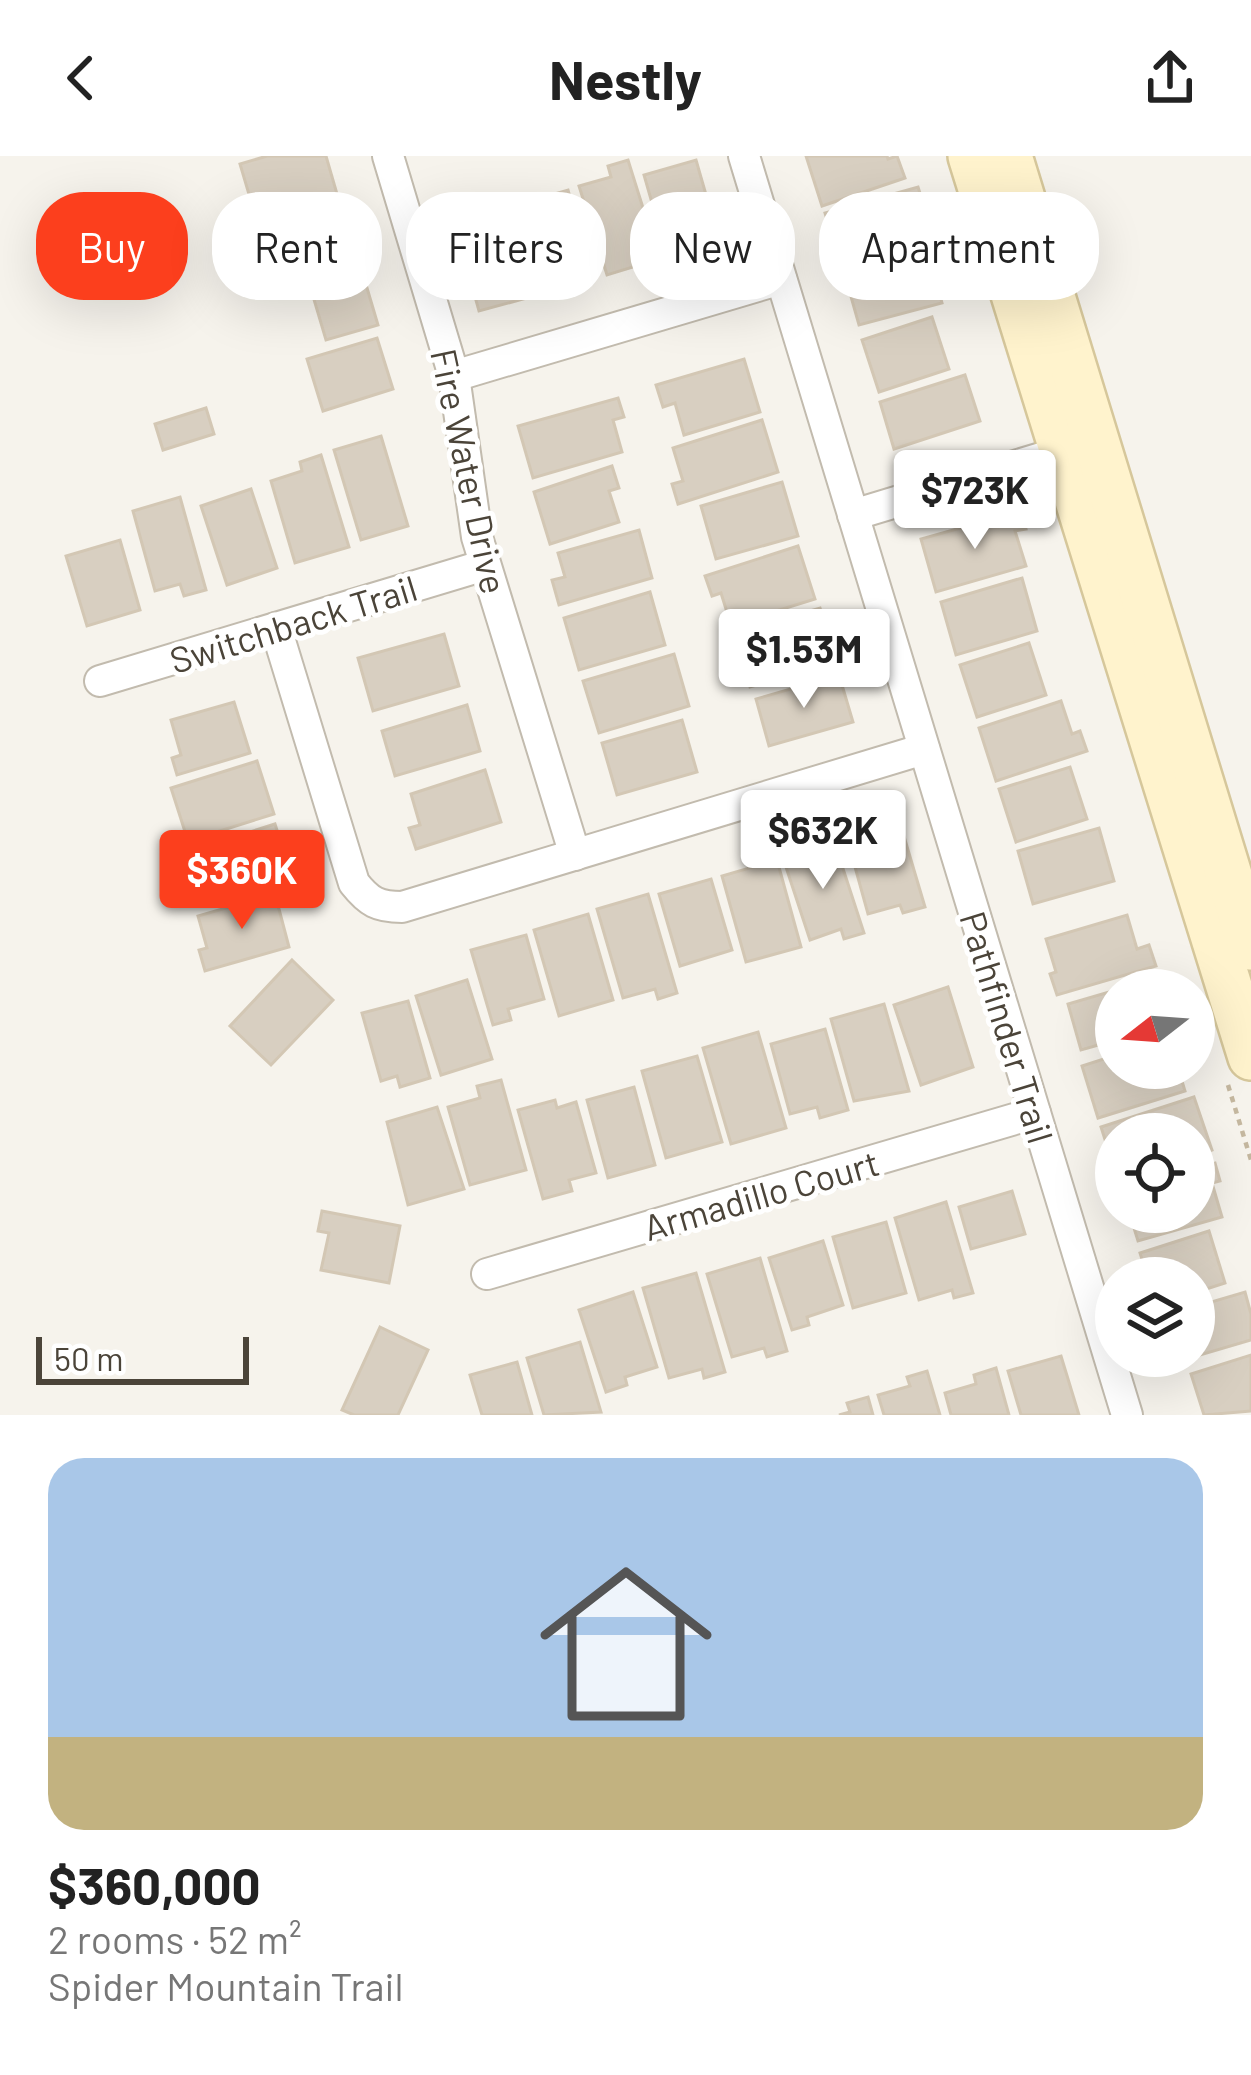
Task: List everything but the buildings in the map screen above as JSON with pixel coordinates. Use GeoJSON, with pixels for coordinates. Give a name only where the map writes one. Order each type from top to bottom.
{"type":"FeatureCollection","features":[{"type":"Feature","properties":{"kind":"main road"},"geometry":{"type":"LineString","coordinates":[[971,156],[1251,1057]]}},
{"type":"Feature","properties":{"kind":"main road"},"geometry":{"type":"LineString","coordinates":[[1009,156],[1251,947]]}},
{"type":"Feature","properties":{"kind":"street","name":"Fire Water Drive"},"geometry":{"type":"LineString","coordinates":[[388,156],[454,376],[472,512],[485,565],[575,855]]}},
{"type":"Feature","properties":{"kind":"street","name":"Pathfinder Trail"},"geometry":{"type":"LineString","coordinates":[[744,156],[755,192]]}},
{"type":"Feature","properties":{"kind":"street"},"geometry":{"type":"LineString","coordinates":[[454,376],[710,300]]}},
{"type":"Feature","properties":{"kind":"street","name":"Pathfinder Trail"},"geometry":{"type":"LineString","coordinates":[[787,300],[1126,1415]]}},
{"type":"Feature","properties":{"kind":"street"},"geometry":{"type":"LineString","coordinates":[[853,515],[1061,452]]}},
{"type":"Feature","properties":{"kind":"street","name":"Switchback Trail"},"geometry":{"type":"LineString","coordinates":[[100,681],[485,565]]}},
{"type":"Feature","properties":{"kind":"street"},"geometry":{"type":"LineString","coordinates":[[276,628],[354,883],[374,904],[402,907],[924,749]]}},
{"type":"Feature","properties":{"kind":"street","name":"Armadillo Court"},"geometry":{"type":"LineString","coordinates":[[487,1274],[1035,1113]]}}]}
